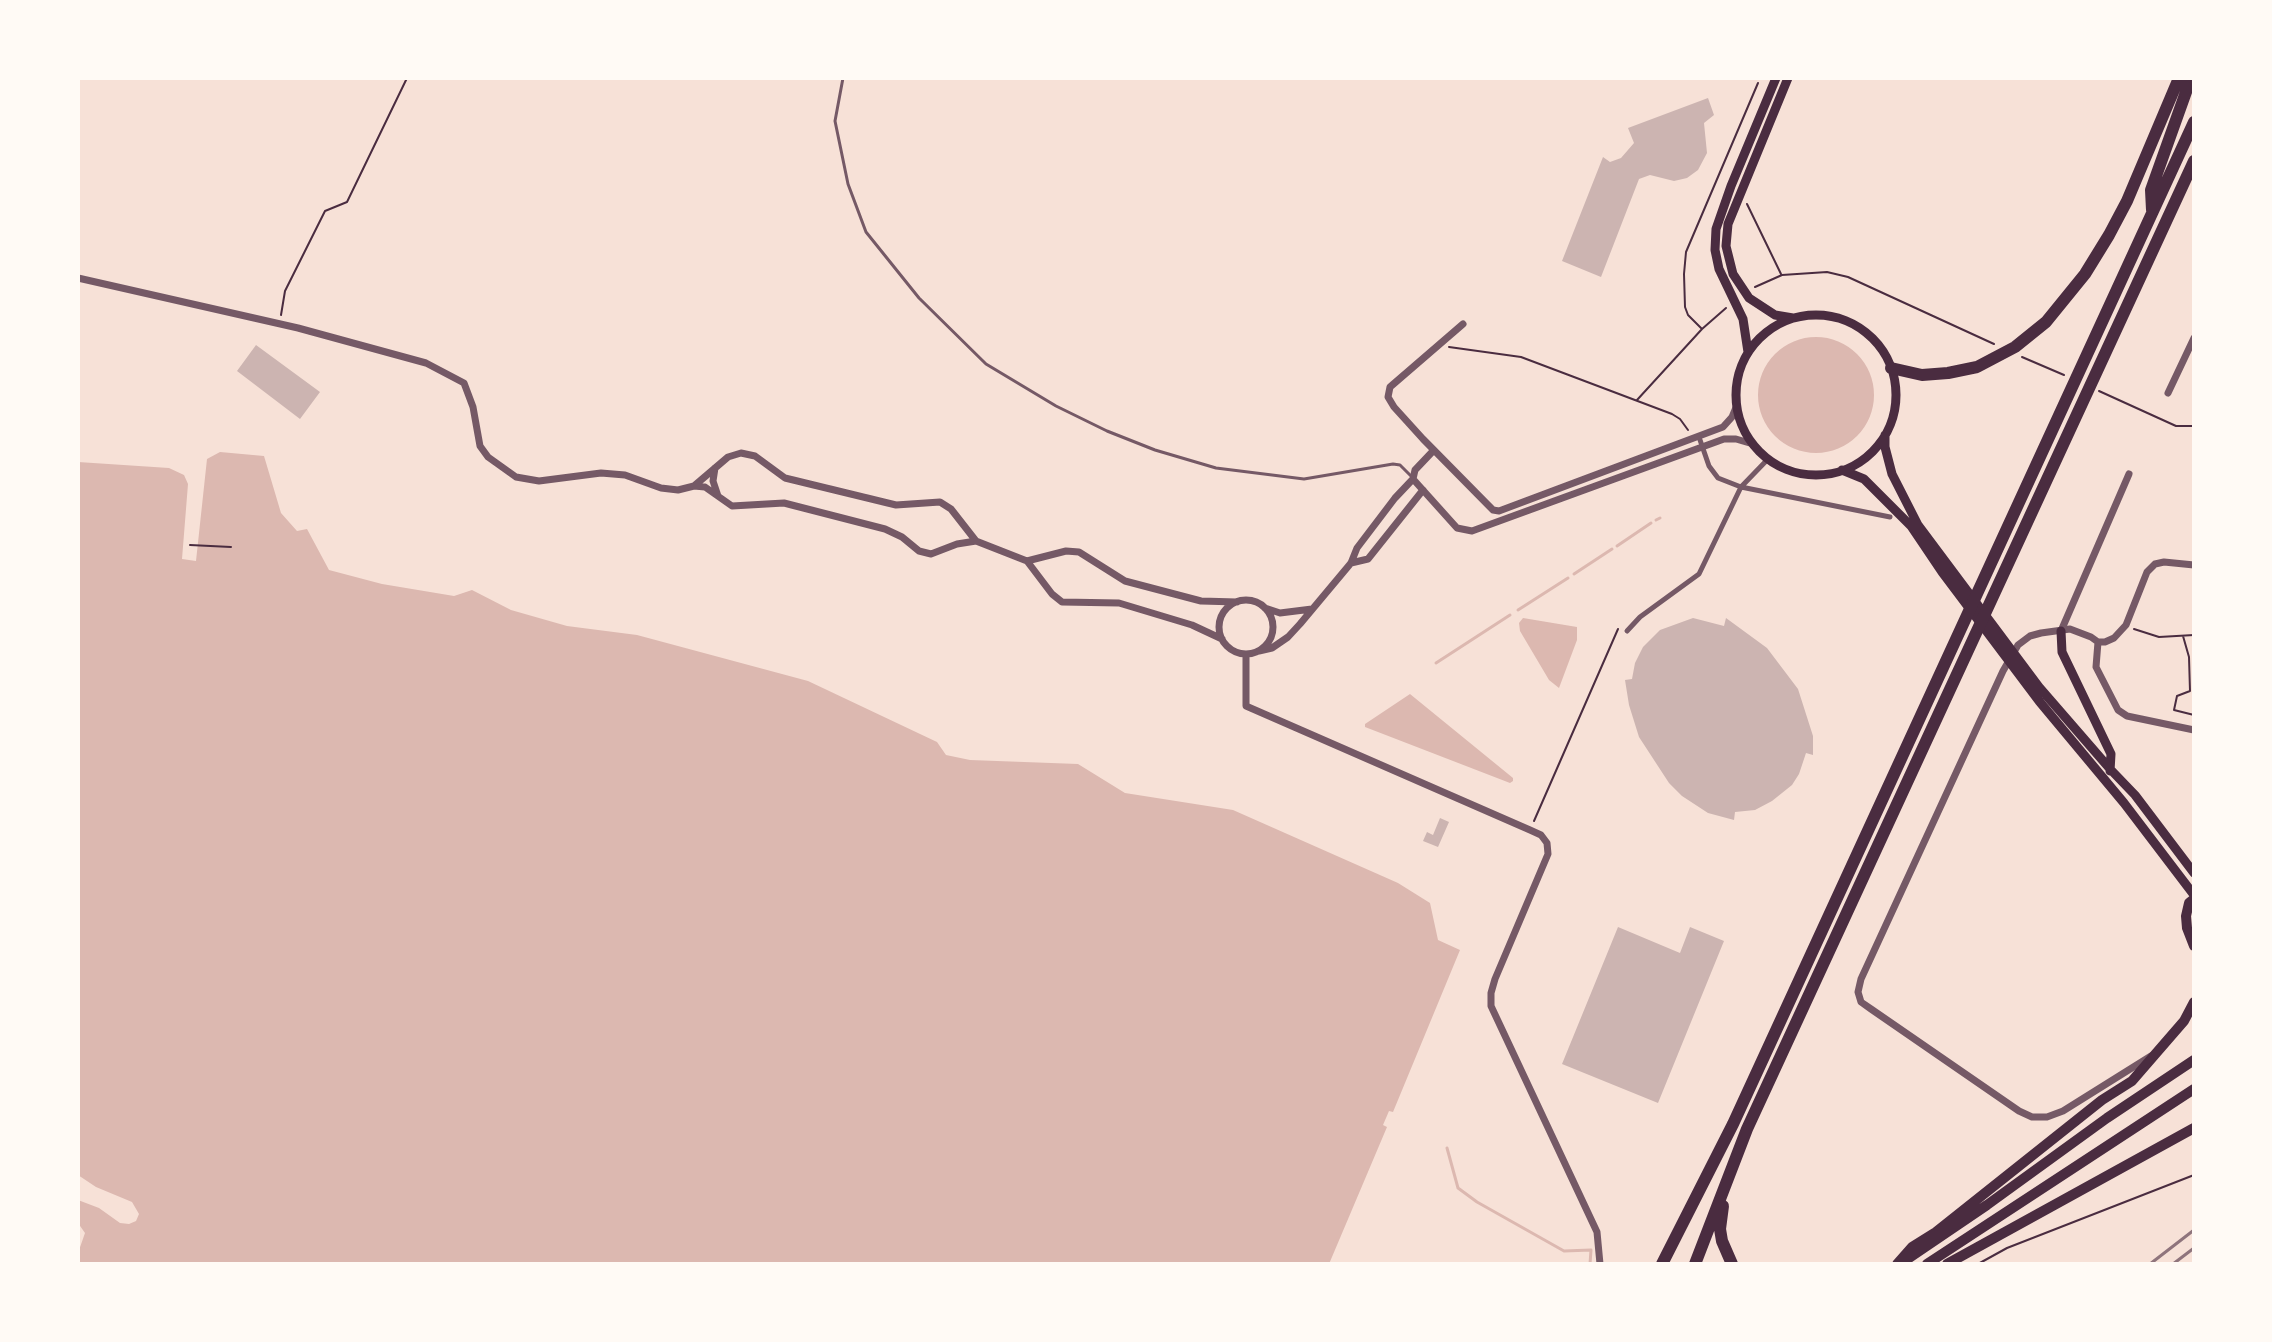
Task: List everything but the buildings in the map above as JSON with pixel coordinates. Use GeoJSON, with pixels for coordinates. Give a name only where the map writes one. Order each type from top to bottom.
{"type":"FeatureCollection","features":[{"type":"Feature","properties":{"kind":"highway"},"geometry":{"type":"LineString","coordinates":[[1891,368],[1922,375],[1977,367],[2015,347],[2046,322],[2080,281],[2109,235],[2127,201],[2179,78]]}},
{"type":"Feature","properties":{"kind":"highway"},"geometry":{"type":"LineString","coordinates":[[2152,213],[2151,190],[2191,78]]}},
{"type":"Feature","properties":{"kind":"highway"},"geometry":{"type":"LineString","coordinates":[[1662,1264],[1733,1124],[2194,122]]}},
{"type":"Feature","properties":{"kind":"highway"},"geometry":{"type":"LineString","coordinates":[[1695,1264],[1726,1180],[2194,161]]}},
{"type":"Feature","properties":{"kind":"highway"},"geometry":{"type":"LineString","coordinates":[[1726,1180],[1720,1229],[1724,1249],[1732,1264]]}},
{"type":"Feature","properties":{"kind":"main road"},"geometry":{"type":"LineString","coordinates":[[1776,78],[1716,229],[1717,260],[1743,319],[1748,339],[1747,355],[1739,376],[1737,405],[1742,425],[1753,444],[1768,459],[1802,474],[1820,475],[1842,470],[1866,457],[1885,435]]}},
{"type":"Feature","properties":{"kind":"main road"},"geometry":{"type":"LineString","coordinates":[[1788,78],[1732,215],[1726,246],[1729,266],[1749,298],[1775,315],[1828,317],[1853,325],[1878,345],[1891,368],[1895,386],[1896,404],[1885,435],[1885,447],[1892,474],[1906,503],[1944,568],[2039,701],[2124,803],[2194,897],[2186,916],[2194,946]]}},
{"type":"Feature","properties":{"kind":"main road"},"geometry":{"type":"LineString","coordinates":[[1747,355],[1768,332],[1796,318]]}},
{"type":"Feature","properties":{"kind":"main road"},"geometry":{"type":"LineString","coordinates":[[1842,470],[1864,479],[1897,510],[2039,687],[2135,795],[2194,873]]}},
{"type":"Feature","properties":{"kind":"main road"},"geometry":{"type":"LineString","coordinates":[[2061,631],[2062,652],[2111,754],[2111,770]]}},
{"type":"Feature","properties":{"kind":"main road"},"geometry":{"type":"LineString","coordinates":[[2101,778],[2111,770]]}},
{"type":"Feature","properties":{"kind":"main road"},"geometry":{"type":"LineString","coordinates":[[1899,1264],[1912,1247],[2102,1100],[2132,1081],[2184,1021],[2194,1002]]}},
{"type":"Feature","properties":{"kind":"main road"},"geometry":{"type":"LineString","coordinates":[[1899,1264],[2194,1060]]}},
{"type":"Feature","properties":{"kind":"main road"},"geometry":{"type":"LineString","coordinates":[[1927,1264],[2194,1089]]}},
{"type":"Feature","properties":{"kind":"main road"},"geometry":{"type":"LineString","coordinates":[[1947,1264],[2194,1128]]}},
{"type":"Feature","properties":{"kind":"street"},"geometry":{"type":"LineString","coordinates":[[78,278],[281,324],[426,363],[464,383],[473,407],[480,446],[488,457],[516,477],[539,481],[601,473],[625,475],[661,488],[705,487],[732,506],[784,503],[885,529],[902,537],[919,551],[931,554],[976,541],[1027,561],[1052,594],[1062,602],[1119,603],[1192,625],[1222,639],[1232,650],[1246,654],[1272,648],[1288,637],[1351,563],[1372,527],[1434,450]]}},
{"type":"Feature","properties":{"kind":"street"},"geometry":{"type":"LineString","coordinates":[[1463,324],[1390,387],[1388,397],[1487,507],[1499,511],[1727,425],[1737,405]]}},
{"type":"Feature","properties":{"kind":"street"},"geometry":{"type":"LineString","coordinates":[[2168,393],[2194,338]]}},
{"type":"Feature","properties":{"kind":"street"},"geometry":{"type":"LineString","coordinates":[[1694,437],[1718,478],[1741,487],[1890,517]]}},
{"type":"Feature","properties":{"kind":"street"},"geometry":{"type":"LineString","coordinates":[[1413,479],[1457,528],[1472,531],[1729,438],[1753,444]]}},
{"type":"Feature","properties":{"kind":"street"},"geometry":{"type":"LineString","coordinates":[[694,486],[728,457],[741,453],[755,456],[785,478],[896,505],[940,502],[951,509],[976,541]]}},
{"type":"Feature","properties":{"kind":"street"},"geometry":{"type":"LineString","coordinates":[[1627,631],[1647,611],[1699,574],[1741,487],[1768,459]]}},
{"type":"Feature","properties":{"kind":"street"},"geometry":{"type":"LineString","coordinates":[[715,468],[713,481],[718,496]]}},
{"type":"Feature","properties":{"kind":"street"},"geometry":{"type":"LineString","coordinates":[[2061,631],[2129,474]]}},
{"type":"Feature","properties":{"kind":"street"},"geometry":{"type":"LineString","coordinates":[[1351,563],[1368,559],[1423,490]]}},
{"type":"Feature","properties":{"kind":"street"},"geometry":{"type":"LineString","coordinates":[[1372,527],[1374,538],[1386,538]]}},
{"type":"Feature","properties":{"kind":"street"},"geometry":{"type":"LineString","coordinates":[[1027,561],[1066,551],[1079,552],[1125,581],[1201,601],[1252,601],[1280,613],[1314,608]]}},
{"type":"Feature","properties":{"kind":"street"},"geometry":{"type":"LineString","coordinates":[[2153,1055],[2063,1111],[2047,1117],[2032,1117],[1861,1002],[1858,992],[1861,979],[2018,645],[2030,636],[2070,629],[2098,642],[2114,638],[2126,625],[2147,572],[2155,564],[2194,565]]}},
{"type":"Feature","properties":{"kind":"street"},"geometry":{"type":"LineString","coordinates":[[1222,639],[1220,622],[1223,613],[1237,602]]}},
{"type":"Feature","properties":{"kind":"street"},"geometry":{"type":"LineString","coordinates":[[1259,651],[1266,646],[1273,631],[1273,623],[1265,608]]}},
{"type":"Feature","properties":{"kind":"street"},"geometry":{"type":"LineString","coordinates":[[2098,642],[2096,667],[2118,710],[2127,716],[2194,730]]}},
{"type":"Feature","properties":{"kind":"street"},"geometry":{"type":"LineString","coordinates":[[1246,654],[1246,706],[1541,835],[1547,843],[1548,854],[1495,979],[1491,1006],[1597,1232],[1600,1264]]}},
{"type":"Feature","properties":{"kind":"lane"},"geometry":{"type":"LineString","coordinates":[[843,78],[835,121],[848,184],[866,232],[919,298],[986,364],[1056,406],[1107,431],[1155,450],[1216,468],[1304,479],[1393,464],[1400,465],[1413,479]]}},
{"type":"Feature","properties":{"kind":"path"},"geometry":{"type":"LineString","coordinates":[[281,324],[281,303],[285,291],[325,211],[347,202],[407,78]]}},
{"type":"Feature","properties":{"kind":"path"},"geometry":{"type":"LineString","coordinates":[[1702,329],[1688,315],[1685,307],[1686,252],[1758,83]]}},
{"type":"Feature","properties":{"kind":"path"},"geometry":{"type":"LineString","coordinates":[[1747,198],[1746,202],[1782,275]]}},
{"type":"Feature","properties":{"kind":"path"},"geometry":{"type":"LineString","coordinates":[[1753,287],[1782,275],[1827,272],[1848,277],[1994,344]]}},
{"type":"Feature","properties":{"kind":"path"},"geometry":{"type":"LineString","coordinates":[[1637,401],[1702,329],[1726,308]]}},
{"type":"Feature","properties":{"kind":"path"},"geometry":{"type":"LineString","coordinates":[[1436,346],[1521,357],[1676,416],[1694,437]]}},
{"type":"Feature","properties":{"kind":"path"},"geometry":{"type":"LineString","coordinates":[[2023,357],[2067,376]]}},
{"type":"Feature","properties":{"kind":"path"},"geometry":{"type":"LineString","coordinates":[[2096,389],[2176,426],[2194,426]]}},
{"type":"Feature","properties":{"kind":"path"},"geometry":{"type":"LineString","coordinates":[[190,545],[231,547]]}},
{"type":"Feature","properties":{"kind":"path"},"geometry":{"type":"LineString","coordinates":[[2126,625],[2159,637],[2194,635]]}},
{"type":"Feature","properties":{"kind":"path"},"geometry":{"type":"LineString","coordinates":[[1530,830],[1617,629]]}},
{"type":"Feature","properties":{"kind":"path"},"geometry":{"type":"LineString","coordinates":[[2183,636],[2189,657],[2190,691],[2177,696],[2174,710],[2194,715]]}},
{"type":"Feature","properties":{"kind":"path"},"geometry":{"type":"LineString","coordinates":[[1978,1264],[2007,1248],[2194,1175]]}},
{"type":"Feature","properties":{"kind":"shaded area"},"geometry":{"type":"Polygon","coordinates":[[[1816,337],[1838,342],[1857,354],[1869,373],[1874,395],[1869,417],[1857,436],[1838,448],[1816,453],[1794,448],[1775,436],[1763,417],[1758,395],[1763,373],[1775,354],[1794,342],[1816,337]]]}},
{"type":"Feature","properties":{"kind":"shaded area"},"geometry":{"type":"Polygon","coordinates":[[[220,452],[264,456],[281,513],[297,531],[307,529],[329,570],[382,584],[454,596],[472,590],[511,610],[567,626],[637,635],[808,681],[937,742],[946,755],[970,760],[1078,764],[1125,793],[1233,810],[1398,883],[1430,903],[1438,940],[1460,950],[1393,1112],[1389,1111],[1383,1125],[1387,1127],[1329,1264],[78,1264],[78,1253],[85,1233],[78,1223],[78,1200],[99,1208],[120,1223],[136,1221],[139,1214],[132,1202],[96,1187],[78,1175],[78,462],[169,468],[184,475],[188,484],[182,559],[196,561],[207,459],[220,452]]]}},
{"type":"Feature","properties":{"kind":"shaded area"},"geometry":{"type":"Polygon","coordinates":[[[1523,618],[1577,627],[1577,640],[1559,688],[1549,680],[1520,631],[1519,623],[1523,618]]]}},
{"type":"Feature","properties":{"kind":"shaded area"},"geometry":{"type":"Polygon","coordinates":[[[1410,694],[1513,781],[1510,783],[1365,727],[1365,724],[1410,694]]]}},
{"type":"Feature","properties":{"kind":"waterway"},"geometry":{"type":"LineString","coordinates":[[1656,520],[1660,518]]}},
{"type":"Feature","properties":{"kind":"waterway"},"geometry":{"type":"LineString","coordinates":[[1617,546],[1651,523]]}},
{"type":"Feature","properties":{"kind":"waterway"},"geometry":{"type":"LineString","coordinates":[[1574,574],[1612,549]]}},
{"type":"Feature","properties":{"kind":"waterway"},"geometry":{"type":"LineString","coordinates":[[1518,610],[1568,578]]}},
{"type":"Feature","properties":{"kind":"waterway"},"geometry":{"type":"LineString","coordinates":[[1436,663],[1510,615]]}},
{"type":"Feature","properties":{"kind":"waterway"},"geometry":{"type":"LineString","coordinates":[[1447,1148],[1458,1188],[1564,1251],[1591,1250],[1590,1264]]}},
{"type":"Feature","properties":{"kind":"railway"},"geometry":{"type":"LineString","coordinates":[[2150,1264],[2194,1230]]}},
{"type":"Feature","properties":{"kind":"railway"},"geometry":{"type":"LineString","coordinates":[[2173,1264],[2194,1248]]}}]}
